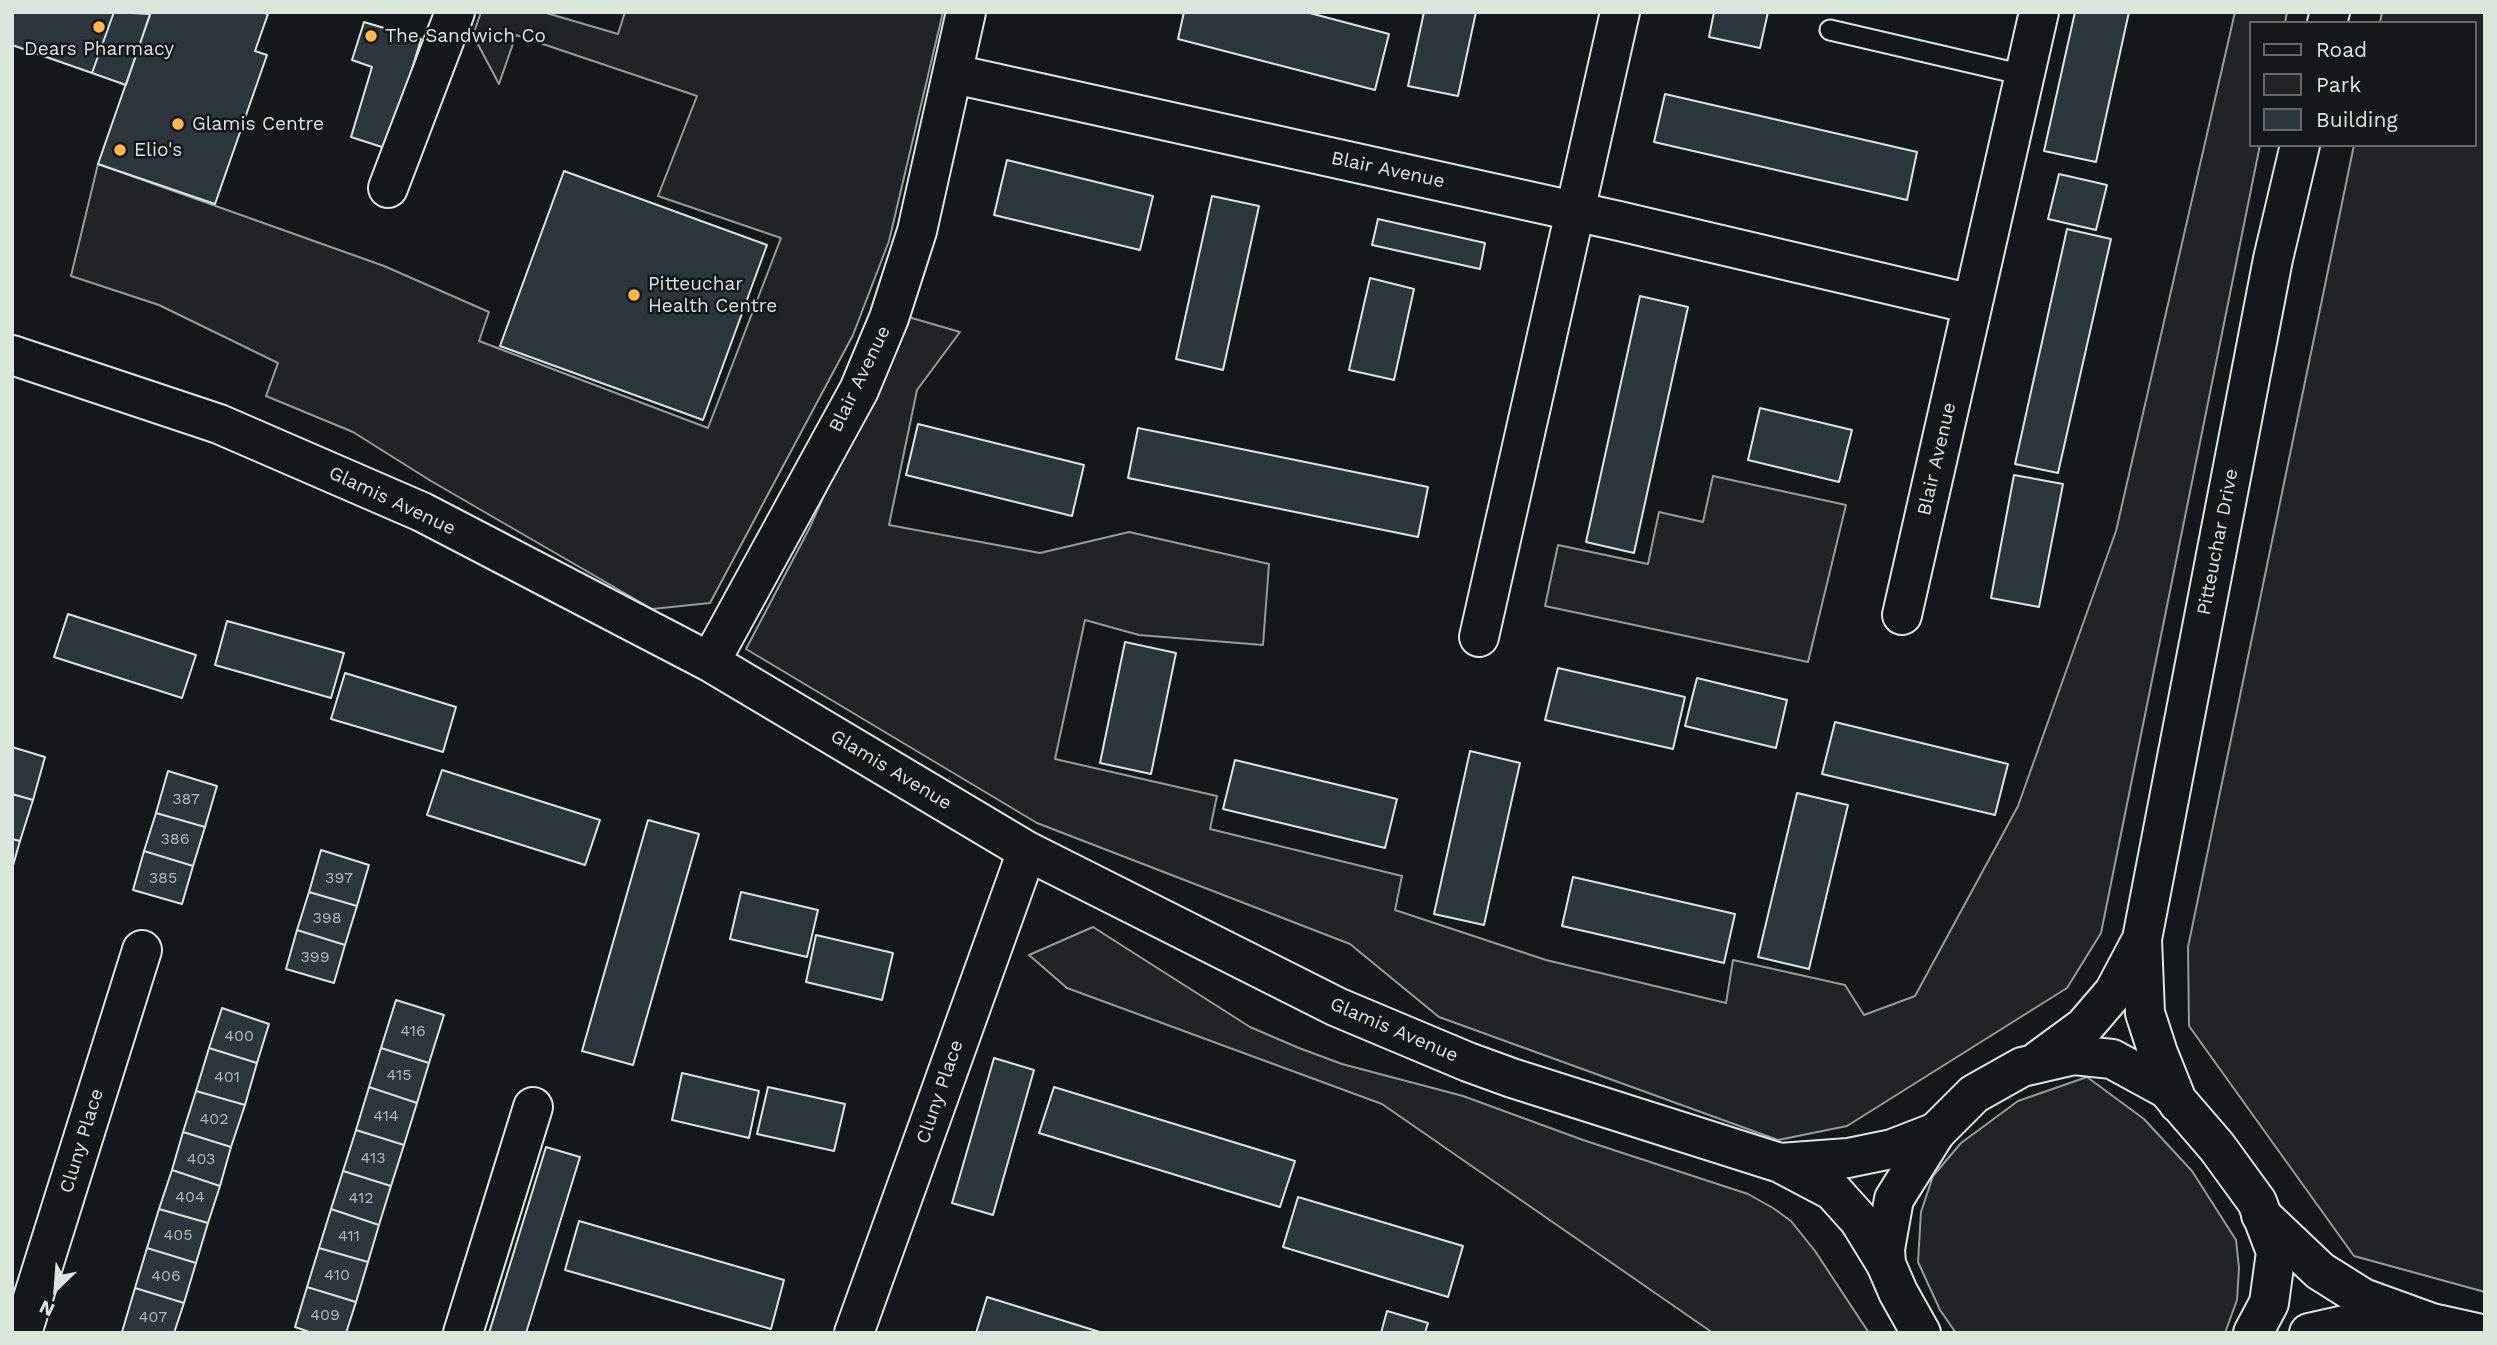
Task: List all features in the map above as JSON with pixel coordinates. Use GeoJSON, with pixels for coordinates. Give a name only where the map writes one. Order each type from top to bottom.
{"type":"FeatureCollection","features":[{"type":"Feature","properties":{"kind":"street"},"geometry":{"type":"LineString","coordinates":[[388,188],[455,12]]}},
{"type":"Feature","properties":{"kind":"street","name":"Blair Avenue"},"geometry":{"type":"LineString","coordinates":[[710,662],[859,390],[890,318],[918,231],[966,12]]}},
{"type":"Feature","properties":{"kind":"street"},"geometry":{"type":"LineString","coordinates":[[1479,637],[1620,12]]}},
{"type":"Feature","properties":{"kind":"street","name":"Blair Avenue"},"geometry":{"type":"LineString","coordinates":[[1902,615],[2039,12]]}},
{"type":"Feature","properties":{"kind":"street","name":"Blair Avenue"},"geometry":{"type":"LineString","coordinates":[[954,74],[1576,211],[1972,304]]}},
{"type":"Feature","properties":{"kind":"street","name":"Pitteuchar Drive"},"geometry":{"type":"LineString","coordinates":[[2178,1103],[2145,1013],[2142,939],[2273,259],[2300,147]]}},
{"type":"Feature","properties":{"kind":"street","name":"Glamis Avenue"},"geometry":{"type":"LineString","coordinates":[[12,355],[219,424],[422,512],[710,662],[1027,851],[1337,1007],[1468,1062],[1780,1163],[1833,1191],[1859,1220],[1886,1264],[1921,1333]]}},
{"type":"Feature","properties":{"kind":"street","name":"Cluny Place"},"geometry":{"type":"LineString","coordinates":[[853,1333],[1027,851]]}},
{"type":"Feature","properties":{"kind":"street","name":"Pitteuchar Drive"},"geometry":{"type":"LineString","coordinates":[[2034,1064],[2084,1027],[2099,1010],[2114,992],[2142,939]]}},
{"type":"Feature","properties":{"kind":"street","name":"Cluny Place"},"geometry":{"type":"LineString","coordinates":[[22,1333],[142,950]]}},
{"type":"Feature","properties":{"kind":"street"},"geometry":{"type":"LineString","coordinates":[[1886,1264],[1885,1249],[1894,1199],[1936,1132],[1974,1094],[2022,1067],[2074,1055],[2112,1059],[2167,1089],[2217,1147],[2257,1202],[2276,1252],[2269,1303],[2253,1333]]}},
{"type":"Feature","properties":{"kind":"street"},"geometry":{"type":"LineString","coordinates":[[463,1333],[533,1107]]}},
{"type":"Feature","properties":{"kind":"street","name":"Glamis Avenue"},"geometry":{"type":"LineString","coordinates":[[1780,1163],[1848,1158],[1892,1149],[1936,1132]]}},
{"type":"Feature","properties":{"kind":"street"},"geometry":{"type":"LineString","coordinates":[[2262,1215],[2320,1272],[2363,1298],[2432,1323],[2477,1333]]}},
{"type":"Feature","properties":{"kind":"street"},"geometry":{"type":"LineString","coordinates":[[2309,1333],[2349,1324],[2432,1323]]}},
{"type":"Feature","properties":{"kind":"lane"},"geometry":{"type":"LineString","coordinates":[[1830,30],[2024,75]]}},
{"type":"Feature","properties":{"kind":"green space"},"geometry":{"type":"Polygon","coordinates":[[[481,12],[543,12],[618,34],[625,12],[943,12],[889,241],[853,335],[710,603],[652,609],[431,481],[353,432],[266,396],[278,363],[159,305],[71,276],[98,164],[384,266],[489,312],[479,341],[708,428],[781,238],[658,196],[697,96],[516,35],[499,84],[473,35],[481,12]]]}},
{"type":"Feature","properties":{"kind":"green space"},"geometry":{"type":"Polygon","coordinates":[[[2235,12],[2287,12],[2285,21],[2248,21],[2248,147],[2260,147],[2101,933],[2067,988],[1847,1126],[1778,1140],[1439,1017],[1350,944],[1037,823],[746,649],[809,529],[905,316],[960,332],[917,390],[889,525],[1040,553],[1129,532],[1269,564],[1263,645],[1139,635],[1085,620],[1055,759],[1217,796],[1210,829],[1402,876],[1395,910],[1546,960],[1726,1003],[1733,960],[1845,985],[1864,1015],[1915,996],[2018,806],[2116,531],[2235,12]]]}},
{"type":"Feature","properties":{"kind":"green space"},"geometry":{"type":"Polygon","coordinates":[[[2382,12],[2485,12],[2485,1292],[2354,1256],[2189,1026],[2188,947],[2354,147],[2476,147],[2476,21],[2380,21],[2382,12]]]}},
{"type":"Feature","properties":{"kind":"green space"},"geometry":{"type":"Polygon","coordinates":[[[1713,476],[1846,505],[1808,662],[1545,606],[1558,545],[1648,564],[1659,512],[1703,522],[1713,476]]]}},
{"type":"Feature","properties":{"kind":"green space"},"geometry":{"type":"Polygon","coordinates":[[[1093,927],[1250,1027],[1299,1048],[1342,1064],[1463,1096],[1583,1140],[1748,1194],[1791,1221],[1815,1251],[1869,1333],[1713,1333],[1382,1104],[1067,988],[1029,955],[1093,927]]]}},
{"type":"Feature","properties":{"kind":"green space"},"geometry":{"type":"Polygon","coordinates":[[[2087,1077],[2144,1119],[2192,1171],[2236,1240],[2239,1268],[2237,1300],[2225,1333],[1956,1333],[1940,1310],[1918,1262],[1921,1212],[1933,1176],[1961,1143],[2018,1101],[2087,1077]]]}},
{"type":"Feature","properties":{"kind":"building"},"geometry":{"type":"Polygon","coordinates":[[[12,12],[114,12],[92,73],[12,45],[12,12]]]}},
{"type":"Feature","properties":{"kind":"building"},"geometry":{"type":"Polygon","coordinates":[[[114,12],[150,14],[126,85],[92,73],[114,12]]]}},
{"type":"Feature","properties":{"kind":"building","name":"Glamis Centre"},"geometry":{"type":"Polygon","coordinates":[[[151,12],[268,14],[255,51],[267,55],[215,204],[98,164],[151,12]]]}},
{"type":"Feature","properties":{"kind":"building"},"geometry":{"type":"Polygon","coordinates":[[[1184,12],[1306,12],[1389,34],[1375,90],[1178,39],[1184,12]]]}},
{"type":"Feature","properties":{"kind":"building"},"geometry":{"type":"Polygon","coordinates":[[[1424,12],[1476,12],[1458,96],[1408,86],[1424,12]]]}},
{"type":"Feature","properties":{"kind":"building"},"geometry":{"type":"Polygon","coordinates":[[[1714,12],[1768,12],[1760,48],[1709,37],[1714,12]]]}},
{"type":"Feature","properties":{"kind":"building"},"geometry":{"type":"Polygon","coordinates":[[[2075,12],[2129,12],[2096,162],[2044,151],[2075,12]]]}},
{"type":"Feature","properties":{"kind":"building"},"geometry":{"type":"Polygon","coordinates":[[[364,22],[421,39],[388,149],[351,137],[372,67],[352,60],[364,22]]]}},
{"type":"Feature","properties":{"kind":"building"},"geometry":{"type":"Polygon","coordinates":[[[1665,94],[1917,152],[1907,200],[1654,142],[1665,94]]]}},
{"type":"Feature","properties":{"kind":"building"},"geometry":{"type":"Polygon","coordinates":[[[1007,160],[1153,196],[1140,250],[994,215],[1007,160]]]}},
{"type":"Feature","properties":{"kind":"building","name":"Pitteuchar Health Centre"},"geometry":{"type":"Polygon","coordinates":[[[564,171],[767,245],[703,420],[500,346],[564,171]]]}},
{"type":"Feature","properties":{"kind":"building"},"geometry":{"type":"Polygon","coordinates":[[[2059,174],[2107,185],[2096,230],[2048,219],[2059,174]]]}},
{"type":"Feature","properties":{"kind":"building"},"geometry":{"type":"Polygon","coordinates":[[[1212,196],[1259,206],[1223,370],[1176,359],[1212,196]]]}},
{"type":"Feature","properties":{"kind":"building"},"geometry":{"type":"Polygon","coordinates":[[[1378,219],[1485,243],[1480,269],[1372,245],[1378,219]]]}},
{"type":"Feature","properties":{"kind":"building"},"geometry":{"type":"Polygon","coordinates":[[[2067,229],[2111,239],[2058,473],[2015,464],[2067,229]]]}},
{"type":"Feature","properties":{"kind":"building"},"geometry":{"type":"Polygon","coordinates":[[[1370,278],[1414,289],[1394,380],[1349,370],[1370,278]]]}},
{"type":"Feature","properties":{"kind":"building"},"geometry":{"type":"Polygon","coordinates":[[[1640,296],[1688,307],[1634,553],[1586,542],[1640,296]]]}},
{"type":"Feature","properties":{"kind":"building"},"geometry":{"type":"Polygon","coordinates":[[[1760,408],[1852,430],[1839,482],[1748,460],[1760,408]]]}},
{"type":"Feature","properties":{"kind":"building"},"geometry":{"type":"Polygon","coordinates":[[[918,424],[1084,465],[1072,516],[906,475],[918,424]]]}},
{"type":"Feature","properties":{"kind":"building"},"geometry":{"type":"Polygon","coordinates":[[[1138,428],[1428,487],[1418,537],[1128,478],[1138,428]]]}},
{"type":"Feature","properties":{"kind":"building"},"geometry":{"type":"Polygon","coordinates":[[[2014,475],[2063,484],[2039,607],[1991,598],[2014,475]]]}},
{"type":"Feature","properties":{"kind":"building"},"geometry":{"type":"Polygon","coordinates":[[[68,614],[196,655],[182,698],[54,657],[68,614]]]}},
{"type":"Feature","properties":{"kind":"building"},"geometry":{"type":"Polygon","coordinates":[[[227,621],[344,653],[331,698],[215,665],[227,621]]]}},
{"type":"Feature","properties":{"kind":"building"},"geometry":{"type":"Polygon","coordinates":[[[1125,642],[1176,653],[1151,774],[1100,763],[1125,642]]]}},
{"type":"Feature","properties":{"kind":"building"},"geometry":{"type":"Polygon","coordinates":[[[1558,668],[1685,697],[1673,749],[1545,720],[1558,668]]]}},
{"type":"Feature","properties":{"kind":"building"},"geometry":{"type":"Polygon","coordinates":[[[345,673],[456,707],[443,752],[331,719],[345,673]]]}},
{"type":"Feature","properties":{"kind":"building"},"geometry":{"type":"Polygon","coordinates":[[[1697,678],[1787,700],[1776,748],[1685,726],[1697,678]]]}},
{"type":"Feature","properties":{"kind":"building"},"geometry":{"type":"Polygon","coordinates":[[[1835,722],[2008,764],[1995,815],[1822,774],[1835,722]]]}},
{"type":"Feature","properties":{"kind":"building"},"geometry":{"type":"Polygon","coordinates":[[[12,747],[45,757],[33,800],[12,794],[12,747]]]}},
{"type":"Feature","properties":{"kind":"building"},"geometry":{"type":"Polygon","coordinates":[[[1470,751],[1520,763],[1484,925],[1434,914],[1470,751]]]}},
{"type":"Feature","properties":{"kind":"building"},"geometry":{"type":"Polygon","coordinates":[[[1235,760],[1397,799],[1385,848],[1223,809],[1235,760]]]}},
{"type":"Feature","properties":{"kind":"building"},"geometry":{"type":"Polygon","coordinates":[[[442,770],[600,820],[585,865],[427,815],[442,770]]]}},
{"type":"Feature","properties":{"kind":"building"},"geometry":{"type":"Polygon","coordinates":[[[168,771],[217,786],[205,827],[156,813],[168,771]]]}},
{"type":"Feature","properties":{"kind":"building"},"geometry":{"type":"Polygon","coordinates":[[[1797,793],[1848,805],[1809,969],[1758,957],[1797,793]]]}},
{"type":"Feature","properties":{"kind":"building"},"geometry":{"type":"Polygon","coordinates":[[[12,794],[33,800],[20,841],[12,839],[12,794]]]}},
{"type":"Feature","properties":{"kind":"building"},"geometry":{"type":"Polygon","coordinates":[[[156,813],[205,827],[193,866],[144,851],[156,813]]]}},
{"type":"Feature","properties":{"kind":"building"},"geometry":{"type":"Polygon","coordinates":[[[648,820],[699,834],[633,1065],[582,1051],[648,820]]]}},
{"type":"Feature","properties":{"kind":"building"},"geometry":{"type":"Polygon","coordinates":[[[12,839],[20,841],[12,869],[12,839]]]}},
{"type":"Feature","properties":{"kind":"building"},"geometry":{"type":"Polygon","coordinates":[[[321,850],[369,865],[357,906],[309,892],[321,850]]]}},
{"type":"Feature","properties":{"kind":"building"},"geometry":{"type":"Polygon","coordinates":[[[144,851],[193,866],[182,904],[133,890],[144,851]]]}},
{"type":"Feature","properties":{"kind":"building"},"geometry":{"type":"Polygon","coordinates":[[[1573,877],[1735,914],[1724,963],[1562,926],[1573,877]]]}},
{"type":"Feature","properties":{"kind":"building"},"geometry":{"type":"Polygon","coordinates":[[[309,892],[357,906],[345,945],[297,930],[309,892]]]}},
{"type":"Feature","properties":{"kind":"building"},"geometry":{"type":"Polygon","coordinates":[[[741,892],[818,910],[807,957],[730,939],[741,892]]]}},
{"type":"Feature","properties":{"kind":"building"},"geometry":{"type":"Polygon","coordinates":[[[297,930],[345,945],[334,983],[286,969],[297,930]]]}},
{"type":"Feature","properties":{"kind":"building"},"geometry":{"type":"Polygon","coordinates":[[[816,935],[893,953],[882,1000],[806,982],[816,935]]]}},
{"type":"Feature","properties":{"kind":"building"},"geometry":{"type":"Polygon","coordinates":[[[396,1000],[444,1015],[429,1063],[381,1048],[396,1000]]]}},
{"type":"Feature","properties":{"kind":"building"},"geometry":{"type":"Polygon","coordinates":[[[222,1008],[269,1024],[257,1063],[209,1048],[222,1008]]]}},
{"type":"Feature","properties":{"kind":"building"},"geometry":{"type":"Polygon","coordinates":[[[209,1048],[257,1063],[245,1105],[196,1091],[209,1048]]]}},
{"type":"Feature","properties":{"kind":"building"},"geometry":{"type":"Polygon","coordinates":[[[381,1048],[429,1063],[417,1103],[369,1087],[381,1048]]]}},
{"type":"Feature","properties":{"kind":"building"},"geometry":{"type":"Polygon","coordinates":[[[994,1058],[1034,1070],[993,1215],[952,1203],[994,1058]]]}},
{"type":"Feature","properties":{"kind":"building"},"geometry":{"type":"Polygon","coordinates":[[[682,1073],[759,1091],[749,1138],[672,1120],[682,1073]]]}},
{"type":"Feature","properties":{"kind":"building"},"geometry":{"type":"Polygon","coordinates":[[[369,1087],[417,1103],[404,1145],[356,1130],[369,1087]]]}},
{"type":"Feature","properties":{"kind":"building"},"geometry":{"type":"Polygon","coordinates":[[[768,1087],[845,1104],[834,1151],[757,1134],[768,1087]]]}},
{"type":"Feature","properties":{"kind":"building"},"geometry":{"type":"Polygon","coordinates":[[[1054,1087],[1295,1161],[1280,1207],[1039,1133],[1054,1087]]]}},
{"type":"Feature","properties":{"kind":"building"},"geometry":{"type":"Polygon","coordinates":[[[196,1091],[245,1105],[231,1147],[183,1132],[196,1091]]]}},
{"type":"Feature","properties":{"kind":"building"},"geometry":{"type":"Polygon","coordinates":[[[356,1130],[404,1145],[391,1186],[343,1171],[356,1130]]]}},
{"type":"Feature","properties":{"kind":"building"},"geometry":{"type":"Polygon","coordinates":[[[183,1132],[231,1147],[220,1186],[172,1170],[183,1132]]]}},
{"type":"Feature","properties":{"kind":"building"},"geometry":{"type":"Polygon","coordinates":[[[546,1147],[580,1157],[526,1333],[489,1333],[546,1147]]]}},
{"type":"Feature","properties":{"kind":"building"},"geometry":{"type":"Polygon","coordinates":[[[172,1170],[220,1186],[208,1223],[159,1209],[172,1170]]]}},
{"type":"Feature","properties":{"kind":"building"},"geometry":{"type":"Polygon","coordinates":[[[343,1171],[391,1186],[379,1225],[331,1209],[343,1171]]]}},
{"type":"Feature","properties":{"kind":"building"},"geometry":{"type":"Polygon","coordinates":[[[1298,1197],[1463,1246],[1448,1297],[1283,1247],[1298,1197]]]}},
{"type":"Feature","properties":{"kind":"building"},"geometry":{"type":"Polygon","coordinates":[[[159,1209],[208,1223],[196,1263],[147,1248],[159,1209]]]}},
{"type":"Feature","properties":{"kind":"building"},"geometry":{"type":"Polygon","coordinates":[[[331,1209],[379,1225],[368,1262],[319,1248],[331,1209]]]}},
{"type":"Feature","properties":{"kind":"building"},"geometry":{"type":"Polygon","coordinates":[[[579,1221],[784,1280],[771,1329],[565,1270],[579,1221]]]}},
{"type":"Feature","properties":{"kind":"building"},"geometry":{"type":"Polygon","coordinates":[[[147,1248],[196,1263],[184,1303],[135,1288],[147,1248]]]}},
{"type":"Feature","properties":{"kind":"building"},"geometry":{"type":"Polygon","coordinates":[[[319,1248],[368,1262],[356,1302],[307,1287],[319,1248]]]}},
{"type":"Feature","properties":{"kind":"building"},"geometry":{"type":"Polygon","coordinates":[[[307,1287],[356,1302],[346,1333],[312,1333],[295,1327],[307,1287]]]}},
{"type":"Feature","properties":{"kind":"building"},"geometry":{"type":"Polygon","coordinates":[[[135,1288],[184,1303],[174,1333],[122,1332],[135,1288]]]}},
{"type":"Feature","properties":{"kind":"building"},"geometry":{"type":"Polygon","coordinates":[[[987,1297],[1103,1333],[976,1333],[987,1297]]]}},
{"type":"Feature","properties":{"kind":"building"},"geometry":{"type":"Polygon","coordinates":[[[1387,1311],[1428,1323],[1425,1333],[1381,1333],[1387,1311]]]}},
{"type":"Feature","properties":{"kind":"place","name":"Dears Pharmacy"},"geometry":{"type":"Point","coordinates":[99,27]}},
{"type":"Feature","properties":{"kind":"place","name":"The Sandwich Co"},"geometry":{"type":"Point","coordinates":[371,36]}},
{"type":"Feature","properties":{"kind":"place","name":"Glamis Centre"},"geometry":{"type":"Point","coordinates":[178,124]}},
{"type":"Feature","properties":{"kind":"place","name":"Elio's"},"geometry":{"type":"Point","coordinates":[120,150]}},
{"type":"Feature","properties":{"kind":"place","name":"Pitteuchar Health Centre"},"geometry":{"type":"Point","coordinates":[634,295]}}]}
